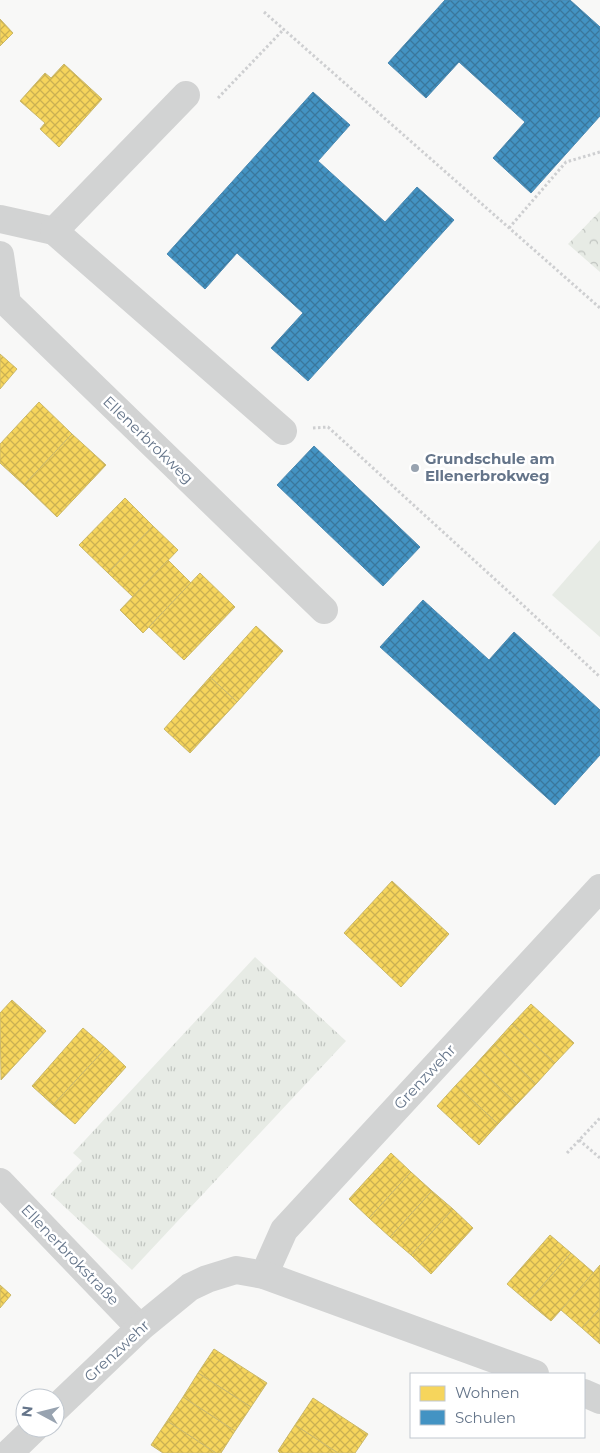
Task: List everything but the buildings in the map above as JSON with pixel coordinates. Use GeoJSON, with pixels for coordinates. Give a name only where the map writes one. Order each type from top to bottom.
{"type":"FeatureCollection","features":[{"type":"Feature","properties":{"kind":"street"},"geometry":{"type":"LineString","coordinates":[[54,231],[186,96]]}},
{"type":"Feature","properties":{"kind":"street"},"geometry":{"type":"LineString","coordinates":[[0,219],[54,231],[283,431]]}},
{"type":"Feature","properties":{"kind":"street","name":"Ellenerbrokweg"},"geometry":{"type":"LineString","coordinates":[[0,255],[7,303],[324,610]]}},
{"type":"Feature","properties":{"kind":"street","name":"Grenzwehr"},"geometry":{"type":"LineString","coordinates":[[264,1275],[284,1230],[600,888]]}},
{"type":"Feature","properties":{"kind":"street","name":"Ellenerbrokstraße"},"geometry":{"type":"LineString","coordinates":[[0,1182],[140,1328]]}},
{"type":"Feature","properties":{"kind":"street","name":"Grenzwehr"},"geometry":{"type":"LineString","coordinates":[[65,1399],[140,1328],[190,1287],[207,1278],[236,1270],[264,1275],[532,1373]]}},
{"type":"Feature","properties":{"kind":"street"},"geometry":{"type":"LineString","coordinates":[[585,1393],[600,1400]]}},
{"type":"Feature","properties":{"kind":"street"},"geometry":{"type":"LineString","coordinates":[[9,1453],[25,1438]]}},
{"type":"Feature","properties":{"kind":"path"},"geometry":{"type":"LineString","coordinates":[[264,12],[600,308]]}},
{"type":"Feature","properties":{"kind":"path"},"geometry":{"type":"LineString","coordinates":[[509,228],[566,162],[600,152]]}},
{"type":"Feature","properties":{"kind":"path"},"geometry":{"type":"LineString","coordinates":[[283,431],[328,427],[600,677]]}},
{"type":"Feature","properties":{"kind":"path"},"geometry":{"type":"LineString","coordinates":[[567,1153],[600,1118]]}},
{"type":"Feature","properties":{"kind":"path"},"geometry":{"type":"LineString","coordinates":[[580,1140],[600,1158]]}},
{"type":"Feature","properties":{"kind":"green space"},"geometry":{"type":"Polygon","coordinates":[[[600,211],[600,272],[568,244],[600,211]]]}},
{"type":"Feature","properties":{"kind":"green space"},"geometry":{"type":"Polygon","coordinates":[[[600,540],[600,637],[552,595],[600,540]]]}},
{"type":"Feature","properties":{"kind":"green space"},"geometry":{"type":"Polygon","coordinates":[[[255,957],[346,1041],[132,1270],[51,1194],[82,1161],[73,1153],[255,957]]]}},
{"type":"Feature","properties":{"kind":"place","name":"Grundschule am Ellenerbrokweg"},"geometry":{"type":"Point","coordinates":[415,468]}}]}
